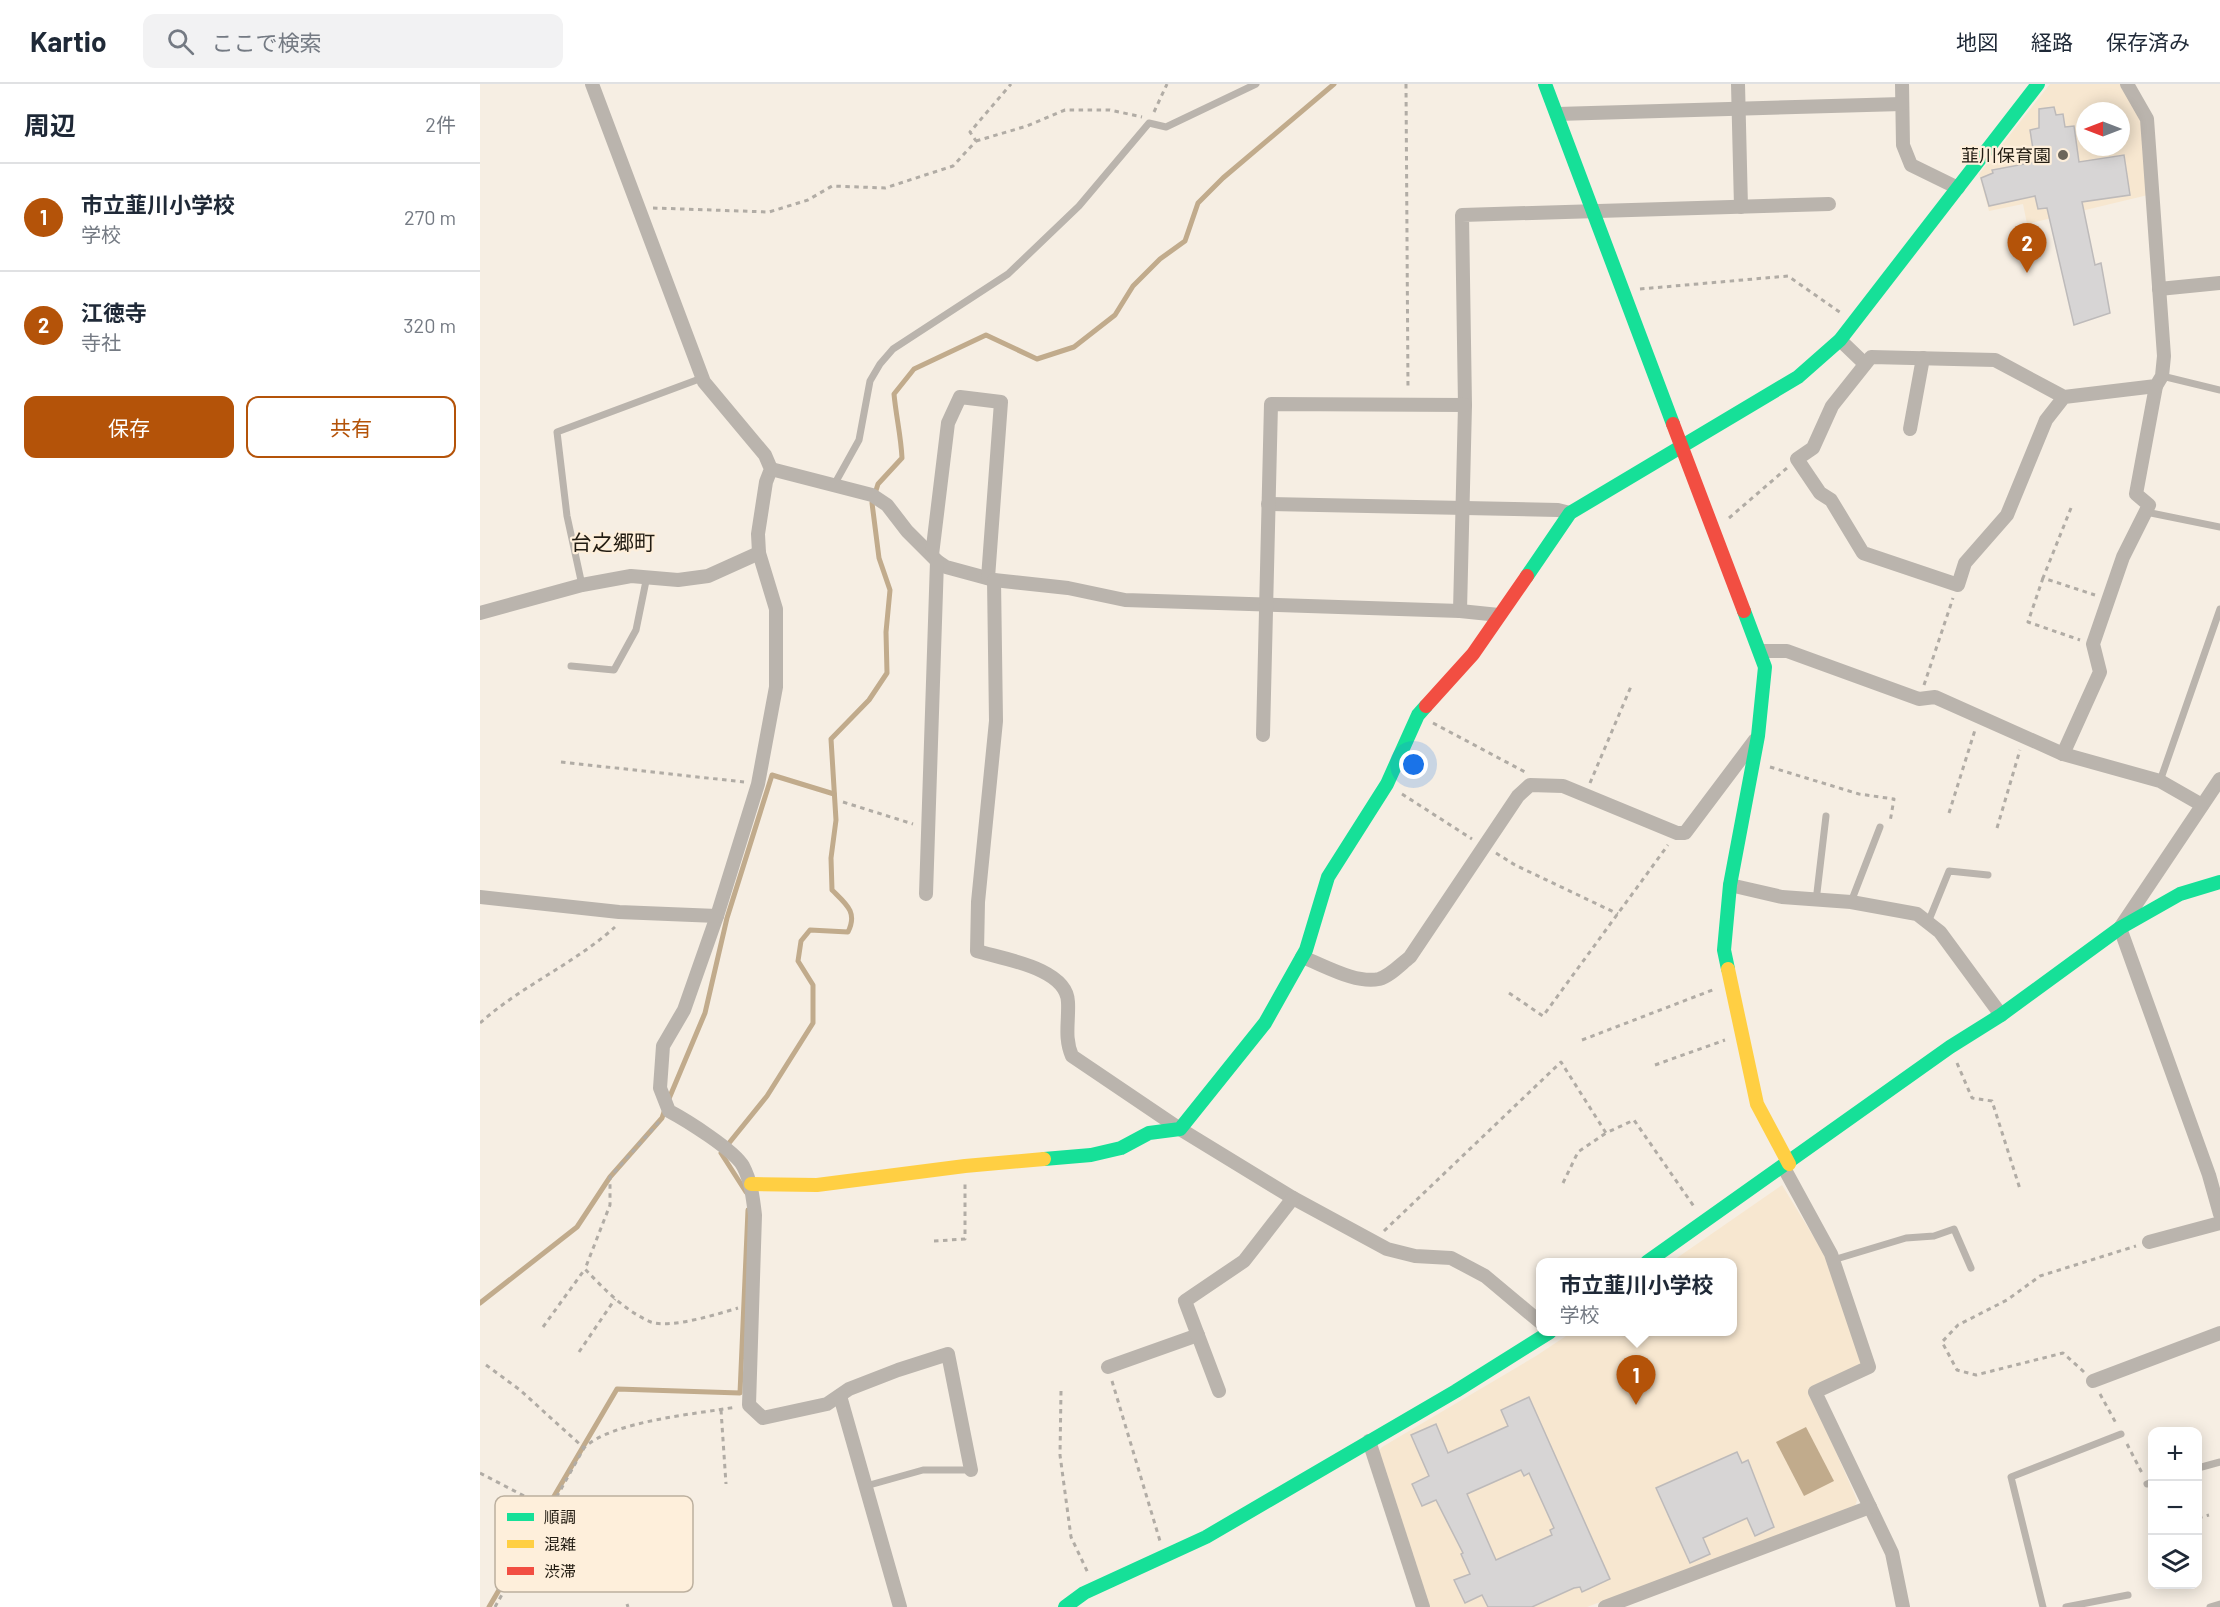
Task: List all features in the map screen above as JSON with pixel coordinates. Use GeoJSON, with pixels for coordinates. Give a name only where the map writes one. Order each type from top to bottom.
{"type":"FeatureCollection","features":[{"type":"Feature","properties":{"kind":"street"},"geometry":{"type":"LineString","coordinates":[[592,84],[702,378],[765,455],[771,469],[766,482],[758,534],[759,553],[776,609],[776,687],[758,784],[717,916],[684,1010],[663,1046],[660,1088],[669,1111],[692,1123],[742,1163],[751,1184],[755,1215],[749,1405],[764,1418],[827,1404],[898,1370],[948,1354],[971,1470]]}},
{"type":"Feature","properties":{"kind":"street"},"geometry":{"type":"LineString","coordinates":[[1545,84],[1761,651],[1765,668],[1758,736],[1730,885],[1724,950],[1757,1104],[1833,1260],[1869,1367],[1815,1392],[1892,1552],[1903,1607]]}},
{"type":"Feature","properties":{"kind":"street"},"geometry":{"type":"LineString","coordinates":[[1738,84],[1741,207]]}},
{"type":"Feature","properties":{"kind":"street"},"geometry":{"type":"LineString","coordinates":[[1902,84],[1903,145],[1911,165],[1958,188]]}},
{"type":"Feature","properties":{"kind":"street"},"geometry":{"type":"LineString","coordinates":[[751,1184],[817,1185],[965,1166],[1091,1155],[1121,1148],[1149,1134],[1180,1129],[1265,1023],[1302,957],[1328,877],[1387,784],[1418,715],[1473,654],[1570,513],[1798,377],[1840,340],[2038,84]]}},
{"type":"Feature","properties":{"kind":"street"},"geometry":{"type":"LineString","coordinates":[[2063,754],[2100,672],[2093,644],[2123,557],[2149,505],[2136,494],[2164,356],[2147,118],[2127,84]]}},
{"type":"Feature","properties":{"kind":"street"},"geometry":{"type":"LineString","coordinates":[[1557,114],[1902,104]]}},
{"type":"Feature","properties":{"kind":"street"},"geometry":{"type":"LineString","coordinates":[[1460,611],[1465,405],[1462,215],[1829,204]]}},
{"type":"Feature","properties":{"kind":"street"},"geometry":{"type":"LineString","coordinates":[[2159,288],[2220,283]]}},
{"type":"Feature","properties":{"kind":"street"},"geometry":{"type":"LineString","coordinates":[[1840,340],[1866,364]]}},
{"type":"Feature","properties":{"kind":"street"},"geometry":{"type":"LineString","coordinates":[[2064,397],[2046,420],[2007,515],[1965,563],[1958,585],[1863,553],[1831,500],[1820,493],[1797,459],[1813,447],[1832,406],[1871,357],[1995,360],[2064,397],[2159,381]]}},
{"type":"Feature","properties":{"kind":"street"},"geometry":{"type":"LineString","coordinates":[[1910,429],[1923,358]]}},
{"type":"Feature","properties":{"kind":"street"},"geometry":{"type":"LineString","coordinates":[[926,894],[935,558],[948,423],[960,397],[1000,402],[991,579],[996,721],[978,902],[977,951],[1052,974],[1063,986],[1069,999],[1066,1042],[1072,1056],[1180,1129],[1372,1243],[1415,1256],[1451,1258],[1485,1276],[1536,1319]]}},
{"type":"Feature","properties":{"kind":"street"},"geometry":{"type":"LineString","coordinates":[[1263,735],[1264,605],[1271,404],[1465,405]]}},
{"type":"Feature","properties":{"kind":"street"},"geometry":{"type":"LineString","coordinates":[[771,469],[872,495],[887,505],[907,531],[946,567],[991,579],[1068,588],[1125,600],[1460,611],[1499,615]]}},
{"type":"Feature","properties":{"kind":"street"},"geometry":{"type":"LineString","coordinates":[[1268,504],[1558,510],[1570,513]]}},
{"type":"Feature","properties":{"kind":"street"},"geometry":{"type":"LineString","coordinates":[[480,613],[582,585],[631,576],[678,580],[708,576],[759,553]]}},
{"type":"Feature","properties":{"kind":"street"},"geometry":{"type":"LineString","coordinates":[[1761,651],[1787,651],[1919,699],[1935,698],[2063,754],[2160,781],[2202,805]]}},
{"type":"Feature","properties":{"kind":"street"},"geometry":{"type":"LineString","coordinates":[[1302,957],[1367,980],[1381,979],[1410,957],[1484,846],[1530,784],[1563,786],[1677,833],[1684,833],[1758,736]]}},
{"type":"Feature","properties":{"kind":"street"},"geometry":{"type":"LineString","coordinates":[[2120,928],[2220,779]]}},
{"type":"Feature","properties":{"kind":"street"},"geometry":{"type":"LineString","coordinates":[[1654,1258],[1950,1047],[2001,1015],[2120,928],[2180,894],[2220,882]]}},
{"type":"Feature","properties":{"kind":"street"},"geometry":{"type":"LineString","coordinates":[[1730,885],[1782,897],[1851,902],[1917,914],[1929,920],[2001,1015]]}},
{"type":"Feature","properties":{"kind":"street"},"geometry":{"type":"LineString","coordinates":[[480,897],[626,912],[717,916]]}},
{"type":"Feature","properties":{"kind":"street"},"geometry":{"type":"LineString","coordinates":[[2120,928],[2214,1173],[2220,1214]]}},
{"type":"Feature","properties":{"kind":"street"},"geometry":{"type":"LineString","coordinates":[[1219,1391],[1185,1301],[1244,1261],[1293,1198]]}},
{"type":"Feature","properties":{"kind":"street"},"geometry":{"type":"LineString","coordinates":[[2149,1242],[2220,1223]]}},
{"type":"Feature","properties":{"kind":"street"},"geometry":{"type":"LineString","coordinates":[[2093,1381],[2220,1333]]}},
{"type":"Feature","properties":{"kind":"street"},"geometry":{"type":"LineString","coordinates":[[1108,1367],[1198,1335]]}},
{"type":"Feature","properties":{"kind":"street"},"geometry":{"type":"LineString","coordinates":[[1065,1607],[1095,1588],[1206,1537],[1516,1355],[1544,1336]]}},
{"type":"Feature","properties":{"kind":"street"},"geometry":{"type":"LineString","coordinates":[[840,1396],[900,1607]]}},
{"type":"Feature","properties":{"kind":"street"},"geometry":{"type":"LineString","coordinates":[[1369,1441],[1424,1607]]}},
{"type":"Feature","properties":{"kind":"street"},"geometry":{"type":"LineString","coordinates":[[1612,1606],[1870,1507]]}},
{"type":"Feature","properties":{"kind":"lane"},"geometry":{"type":"LineString","coordinates":[[834,485],[859,440],[870,381],[893,349],[1008,273],[1079,206],[1149,123],[1166,127],[1256,84]]}},
{"type":"Feature","properties":{"kind":"lane"},"geometry":{"type":"LineString","coordinates":[[582,585],[567,516],[557,432],[702,378]]}},
{"type":"Feature","properties":{"kind":"lane"},"geometry":{"type":"LineString","coordinates":[[2159,381],[2220,390]]}},
{"type":"Feature","properties":{"kind":"lane"},"geometry":{"type":"LineString","coordinates":[[2146,512],[2220,526]]}},
{"type":"Feature","properties":{"kind":"lane"},"geometry":{"type":"LineString","coordinates":[[571,666],[614,670],[636,630],[648,576]]}},
{"type":"Feature","properties":{"kind":"lane"},"geometry":{"type":"LineString","coordinates":[[2160,781],[2220,609]]}},
{"type":"Feature","properties":{"kind":"lane"},"geometry":{"type":"LineString","coordinates":[[1816,901],[1826,816]]}},
{"type":"Feature","properties":{"kind":"lane"},"geometry":{"type":"LineString","coordinates":[[1851,902],[1880,827]]}},
{"type":"Feature","properties":{"kind":"lane"},"geometry":{"type":"LineString","coordinates":[[1929,920],[1949,871],[1988,876]]}},
{"type":"Feature","properties":{"kind":"lane"},"geometry":{"type":"LineString","coordinates":[[1833,1260],[1906,1238],[1934,1236],[1954,1229],[1971,1268]]}},
{"type":"Feature","properties":{"kind":"lane"},"geometry":{"type":"LineString","coordinates":[[2043,1607],[2011,1477],[2121,1434]]}},
{"type":"Feature","properties":{"kind":"lane"},"geometry":{"type":"LineString","coordinates":[[2202,1467],[2220,1462]]}},
{"type":"Feature","properties":{"kind":"lane"},"geometry":{"type":"LineString","coordinates":[[866,1486],[923,1470],[971,1470]]}},
{"type":"Feature","properties":{"kind":"lane"},"geometry":{"type":"LineString","coordinates":[[2066,1607],[2127,1595]]}},
{"type":"Feature","properties":{"kind":"lane"},"geometry":{"type":"LineString","coordinates":[[2210,1607],[2220,1604]]}},
{"type":"Feature","properties":{"kind":"path"},"geometry":{"type":"LineString","coordinates":[[976,141],[970,132],[1011,84]]}},
{"type":"Feature","properties":{"kind":"path"},"geometry":{"type":"LineString","coordinates":[[639,207],[769,212],[808,200],[832,186],[885,188],[953,166],[976,141],[1027,126],[1065,110],[1110,110],[1139,115],[1149,123],[1167,84]]}},
{"type":"Feature","properties":{"kind":"path"},"geometry":{"type":"LineString","coordinates":[[1406,84],[1408,404]]}},
{"type":"Feature","properties":{"kind":"path"},"geometry":{"type":"LineString","coordinates":[[1623,290],[1788,276],[1854,322]]}},
{"type":"Feature","properties":{"kind":"path"},"geometry":{"type":"LineString","coordinates":[[1714,531],[1797,459]]}},
{"type":"Feature","properties":{"kind":"path"},"geometry":{"type":"LineString","coordinates":[[2071,508],[2028,622],[2093,644]]}},
{"type":"Feature","properties":{"kind":"path"},"geometry":{"type":"LineString","coordinates":[[2043,578],[2108,599]]}},
{"type":"Feature","properties":{"kind":"path"},"geometry":{"type":"LineString","coordinates":[[1919,699],[1958,585]]}},
{"type":"Feature","properties":{"kind":"path"},"geometry":{"type":"LineString","coordinates":[[1585,795],[1632,684]]}},
{"type":"Feature","properties":{"kind":"path"},"geometry":{"type":"LineString","coordinates":[[1418,715],[1550,785]]}},
{"type":"Feature","properties":{"kind":"path"},"geometry":{"type":"LineString","coordinates":[[1949,813],[1979,717]]}},
{"type":"Feature","properties":{"kind":"path"},"geometry":{"type":"LineString","coordinates":[[1997,828],[2024,736]]}},
{"type":"Feature","properties":{"kind":"path"},"geometry":{"type":"LineString","coordinates":[[561,762],[758,784]]}},
{"type":"Feature","properties":{"kind":"path"},"geometry":{"type":"LineString","coordinates":[[1753,762],[1858,794],[1894,799],[1889,825]]}},
{"type":"Feature","properties":{"kind":"path"},"geometry":{"type":"LineString","coordinates":[[1387,784],[1515,865],[1618,914]]}},
{"type":"Feature","properties":{"kind":"path"},"geometry":{"type":"LineString","coordinates":[[843,802],[928,828]]}},
{"type":"Feature","properties":{"kind":"path"},"geometry":{"type":"LineString","coordinates":[[1509,993],[1543,1016],[1677,833]]}},
{"type":"Feature","properties":{"kind":"path"},"geometry":{"type":"LineString","coordinates":[[480,1023],[502,1003],[615,928],[626,912]]}},
{"type":"Feature","properties":{"kind":"path"},"geometry":{"type":"LineString","coordinates":[[1582,1040],[1731,984]]}},
{"type":"Feature","properties":{"kind":"path"},"geometry":{"type":"LineString","coordinates":[[1655,1065],[1741,1034]]}},
{"type":"Feature","properties":{"kind":"path"},"geometry":{"type":"LineString","coordinates":[[1950,1047],[1972,1098],[1992,1101],[2020,1189]]}},
{"type":"Feature","properties":{"kind":"path"},"geometry":{"type":"LineString","coordinates":[[1372,1243],[1561,1062],[1606,1134]]}},
{"type":"Feature","properties":{"kind":"path"},"geometry":{"type":"LineString","coordinates":[[543,1327],[585,1269],[610,1205],[610,1177],[669,1111]]}},
{"type":"Feature","properties":{"kind":"path"},"geometry":{"type":"LineString","coordinates":[[1563,1183],[1578,1152],[1634,1120],[1705,1221]]}},
{"type":"Feature","properties":{"kind":"path"},"geometry":{"type":"LineString","coordinates":[[934,1240],[965,1239],[965,1166]]}},
{"type":"Feature","properties":{"kind":"path"},"geometry":{"type":"LineString","coordinates":[[2149,1242],[2040,1276],[2007,1300],[1958,1325],[1942,1342],[1956,1370],[1976,1375],[2063,1353],[2093,1381],[2149,1481]]}},
{"type":"Feature","properties":{"kind":"path"},"geometry":{"type":"LineString","coordinates":[[585,1269],[615,1299],[652,1323],[695,1320],[752,1305]]}},
{"type":"Feature","properties":{"kind":"path"},"geometry":{"type":"LineString","coordinates":[[579,1352],[615,1299]]}},
{"type":"Feature","properties":{"kind":"path"},"geometry":{"type":"LineString","coordinates":[[486,1365],[520,1390],[584,1448]]}},
{"type":"Feature","properties":{"kind":"path"},"geometry":{"type":"LineString","coordinates":[[1108,1367],[1164,1556]]}},
{"type":"Feature","properties":{"kind":"path"},"geometry":{"type":"LineString","coordinates":[[1061,1391],[1060,1455],[1071,1537],[1095,1588]]}},
{"type":"Feature","properties":{"kind":"path"},"geometry":{"type":"LineString","coordinates":[[558,1496],[584,1448],[592,1440],[622,1427],[749,1405]]}},
{"type":"Feature","properties":{"kind":"path"},"geometry":{"type":"LineString","coordinates":[[721,1410],[726,1484]]}},
{"type":"Feature","properties":{"kind":"path"},"geometry":{"type":"LineString","coordinates":[[481,1474],[525,1496]]}},
{"type":"Feature","properties":{"kind":"path"},"geometry":{"type":"LineString","coordinates":[[2202,1517],[2209,1515]]}},
{"type":"Feature","properties":{"kind":"path"},"geometry":{"type":"LineString","coordinates":[[495,1607],[504,1592]]}},
{"type":"Feature","properties":{"kind":"shaded area"},"geometry":{"type":"Polygon","coordinates":[[[2050,84],[2120,84],[2136,107],[2143,123],[2148,195],[2027,224],[2023,204],[1989,211],[1979,174],[2050,84]]]}},
{"type":"Feature","properties":{"kind":"shaded area"},"geometry":{"type":"Polygon","coordinates":[[[1782,1185],[1826,1257],[1863,1363],[1809,1390],[1857,1500],[1855,1507],[1587,1607],[1430,1607],[1378,1452],[1382,1447],[1566,1336],[1737,1336],[1737,1258],[1677,1258],[1782,1185]]]}},
{"type":"Feature","properties":{"kind":"shaded area"},"geometry":{"type":"Polygon","coordinates":[[[1806,1427],[1834,1481],[1804,1496],[1776,1442],[1806,1427]]]}},
{"type":"Feature","properties":{"kind":"building"},"geometry":{"type":"Polygon","coordinates":[[[2054,107],[2056,115],[2063,114],[2065,127],[2074,126],[2076,156],[2078,156],[2079,162],[2124,156],[2130,195],[2082,202],[2095,265],[2101,263],[2110,313],[2074,325],[2047,208],[2038,209],[2035,196],[1989,206],[1981,178],[1993,173],[1992,170],[2035,162],[2030,130],[2039,128],[2039,109],[2054,107]]]}},
{"type":"Feature","properties":{"kind":"building"},"geometry":{"type":"Polygon","coordinates":[[[1529,1397],[1610,1579],[1582,1592],[1580,1587],[1574,1588],[1532,1607],[1488,1607],[1482,1595],[1465,1603],[1454,1580],[1470,1574],[1461,1554],[1463,1553],[1436,1500],[1422,1506],[1412,1484],[1429,1476],[1411,1435],[1436,1424],[1448,1453],[1508,1426],[1501,1410],[1529,1397]],[[1521,1470],[1467,1494],[1496,1560],[1552,1535],[1550,1530],[1554,1528],[1529,1473],[1524,1476],[1521,1470]]]}},
{"type":"Feature","properties":{"kind":"building"},"geometry":{"type":"Polygon","coordinates":[[[1737,1452],[1742,1463],[1748,1460],[1774,1527],[1755,1536],[1747,1518],[1703,1538],[1710,1554],[1690,1563],[1656,1488],[1737,1452]]]}},
{"type":"Feature","properties":{"kind":"waterway"},"geometry":{"type":"LineString","coordinates":[[746,1192],[721,1153],[767,1096],[813,1023],[813,985],[798,961],[801,941],[810,930],[848,932],[851,925],[849,909],[832,890],[831,858],[836,820],[831,739],[869,700],[887,673],[886,632],[890,590],[879,558],[872,503],[878,484],[902,458],[894,394],[914,369],[986,335],[1037,359],[1074,347],[1115,315],[1133,286],[1160,259],[1185,241],[1198,203],[1223,178],[1334,84]]}},
{"type":"Feature","properties":{"kind":"waterway"},"geometry":{"type":"LineString","coordinates":[[668,1101],[705,1013],[727,918],[772,775],[834,794]]}},
{"type":"Feature","properties":{"kind":"waterway"},"geometry":{"type":"LineString","coordinates":[[480,1303],[577,1227],[610,1177],[662,1118],[665,1109]]}},
{"type":"Feature","properties":{"kind":"waterway"},"geometry":{"type":"LineString","coordinates":[[554,1496],[617,1389],[740,1393],[748,1210]]}},
{"type":"Feature","properties":{"kind":"waterway"},"geometry":{"type":"LineString","coordinates":[[489,1607],[498,1592]]}},
{"type":"Feature","properties":{"kind":"traffic: fast"},"geometry":{"type":"LineString","coordinates":[[1545,84],[1673,424]]}},
{"type":"Feature","properties":{"kind":"traffic: fast"},"geometry":{"type":"LineString","coordinates":[[1527,576],[1570,513],[1798,377],[1840,340],[2038,84]]}},
{"type":"Feature","properties":{"kind":"traffic: fast"},"geometry":{"type":"LineString","coordinates":[[1728,969],[1724,950],[1730,885],[1758,736],[1765,667],[1744,611]]}},
{"type":"Feature","properties":{"kind":"traffic: fast"},"geometry":{"type":"LineString","coordinates":[[1044,1159],[1091,1155],[1121,1148],[1149,1133],[1180,1129],[1265,1023],[1306,950],[1328,877],[1387,784],[1418,715],[1426,706]]}},
{"type":"Feature","properties":{"kind":"traffic: fast"},"geometry":{"type":"LineString","coordinates":[[1653,1258],[1950,1047],[2001,1015],[2120,928],[2180,894],[2220,882]]}},
{"type":"Feature","properties":{"kind":"traffic: fast"},"geometry":{"type":"LineString","coordinates":[[1065,1607],[1084,1593],[1206,1537],[1456,1391],[1544,1336]]}},
{"type":"Feature","properties":{"kind":"traffic: slow"},"geometry":{"type":"LineString","coordinates":[[1728,969],[1757,1104],[1789,1164]]}},
{"type":"Feature","properties":{"kind":"traffic: slow"},"geometry":{"type":"LineString","coordinates":[[751,1184],[817,1185],[965,1166],[1044,1159]]}},
{"type":"Feature","properties":{"kind":"traffic: jam"},"geometry":{"type":"LineString","coordinates":[[1673,424],[1744,611]]}},
{"type":"Feature","properties":{"kind":"traffic: jam"},"geometry":{"type":"LineString","coordinates":[[1426,706],[1473,654],[1527,576]]}},
{"type":"Feature","properties":{"kind":"place","name":"韮川保育園"},"geometry":{"type":"Point","coordinates":[2063,155]}},
{"type":"Feature","properties":{"kind":"place","name":"江徳寺"},"geometry":{"type":"Point","coordinates":[2027,273]}},
{"type":"Feature","properties":{"kind":"place","name":"市立韮川小学校"},"geometry":{"type":"Point","coordinates":[1636,1405]}},
{"type":"Feature","properties":{"kind":"district","name":"台之郷町"},"geometry":{"type":"Point","coordinates":[613,541]}}]}
